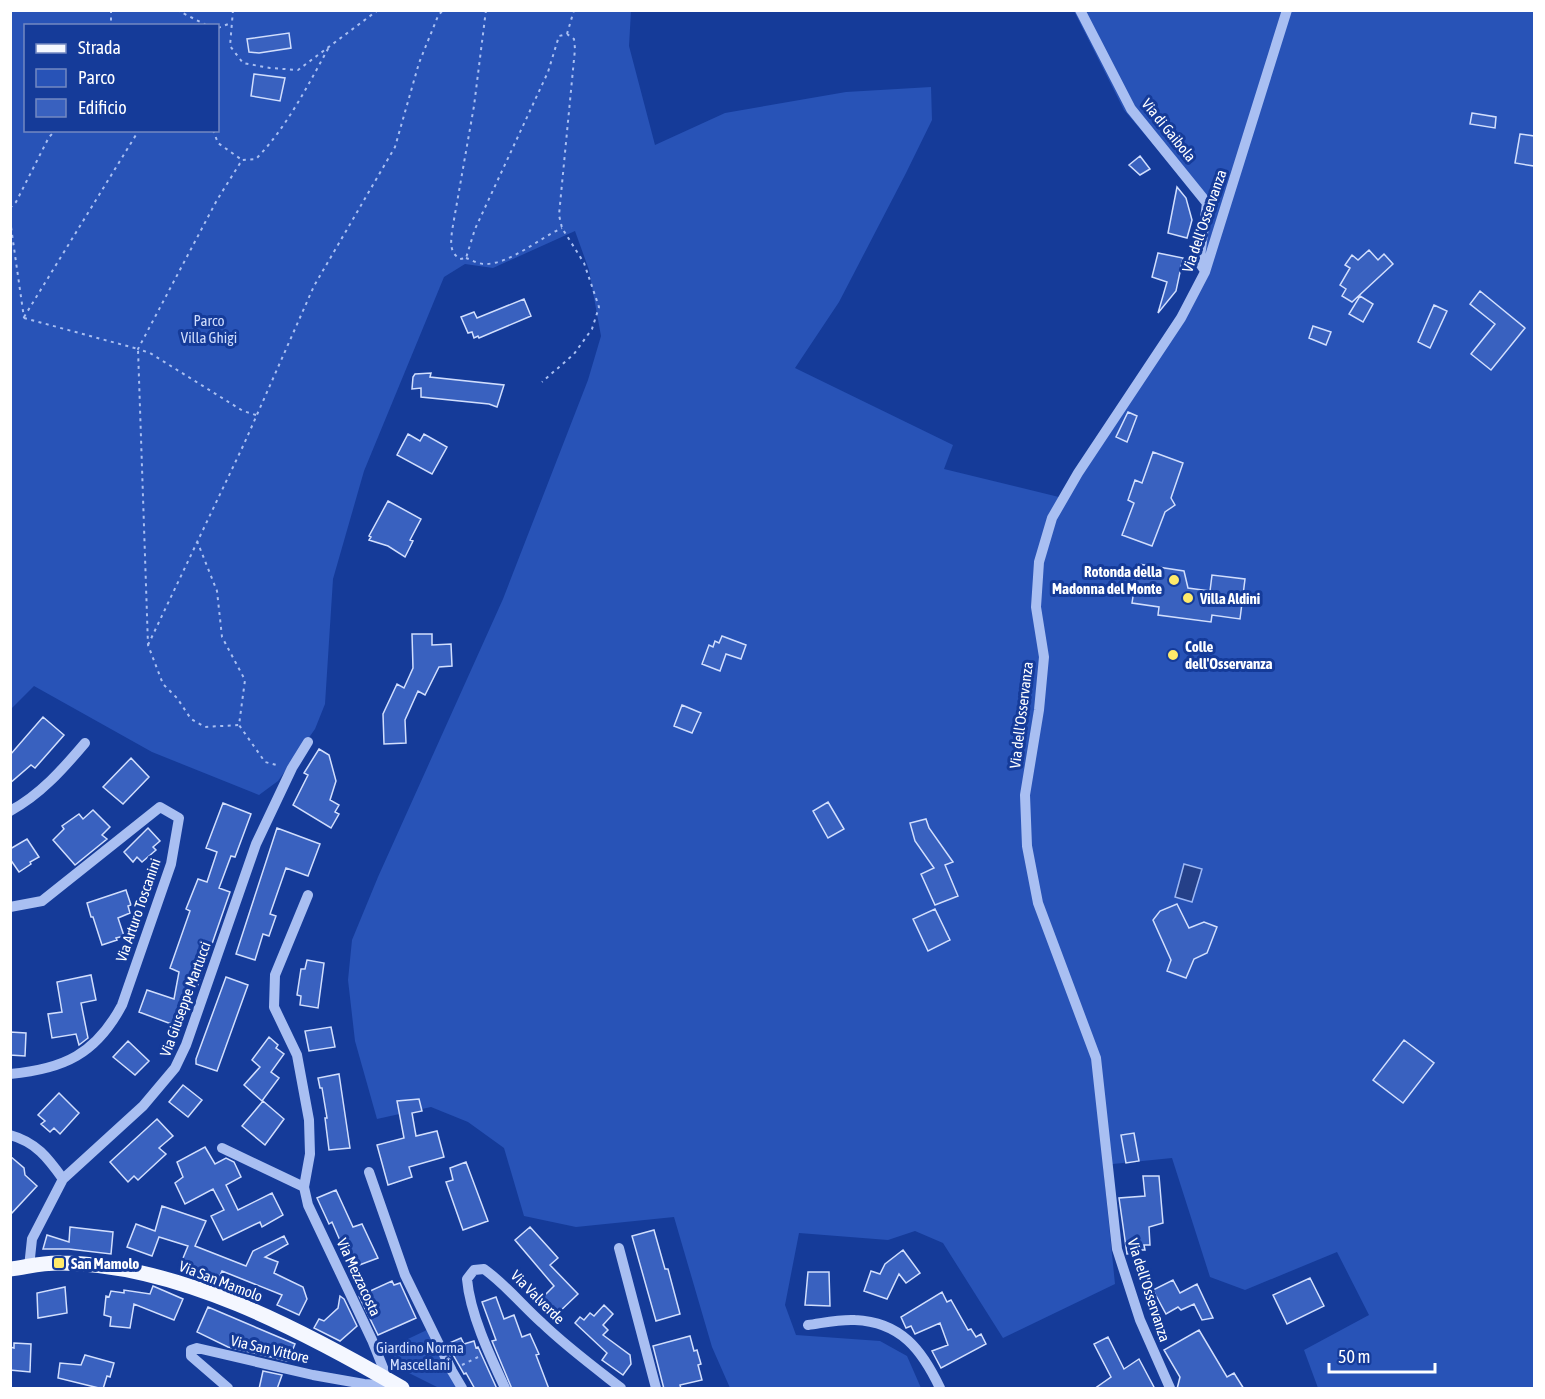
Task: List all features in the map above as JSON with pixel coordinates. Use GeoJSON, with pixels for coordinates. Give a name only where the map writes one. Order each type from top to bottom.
{"type":"FeatureCollection","features":[{"type":"Feature","properties":{"kind":"main road","name":"Via San Mamolo"},"geometry":{"type":"LineString","coordinates":[[11,1268],[59,1263],[132,1269],[197,1288],[283,1325],[396,1385]]}},
{"type":"Feature","properties":{"kind":"street","name":"Via di Gaibola"},"geometry":{"type":"LineString","coordinates":[[1080,10],[1131,109],[1208,203],[1200,257],[1205,272]]}},
{"type":"Feature","properties":{"kind":"street","name":"Via dell'Osservanza"},"geometry":{"type":"LineString","coordinates":[[1170,1389],[1140,1320],[1117,1249],[1096,1058],[1038,903],[1027,846],[1025,795],[1039,710],[1044,657],[1036,606],[1039,562],[1052,518],[1078,473],[1180,318],[1205,272],[1287,10]]}},
{"type":"Feature","properties":{"kind":"street","name":"Via Giuseppe Martucci"},"geometry":{"type":"LineString","coordinates":[[29,1267],[32,1239],[63,1179],[142,1106],[175,1068],[186,1045],[256,844],[292,768],[308,742]]}},
{"type":"Feature","properties":{"kind":"street"},"geometry":{"type":"LineString","coordinates":[[10,812],[26,803],[60,772],[85,743]]}},
{"type":"Feature","properties":{"kind":"street","name":"Via Arturo Toscanini"},"geometry":{"type":"LineString","coordinates":[[10,907],[42,901],[160,807],[179,818],[171,864],[122,1005],[113,1022],[87,1050],[65,1064],[28,1073],[10,1074]]}},
{"type":"Feature","properties":{"kind":"street","name":"Via Mezzacosta"},"geometry":{"type":"LineString","coordinates":[[308,895],[275,975],[274,1007],[297,1055],[309,1120],[310,1154],[304,1187],[308,1204],[372,1340],[396,1385]]}},
{"type":"Feature","properties":{"kind":"street"},"geometry":{"type":"LineString","coordinates":[[10,1135],[25,1139],[44,1153],[63,1179]]}},
{"type":"Feature","properties":{"kind":"street"},"geometry":{"type":"LineString","coordinates":[[222,1149],[304,1187]]}},
{"type":"Feature","properties":{"kind":"street"},"geometry":{"type":"LineString","coordinates":[[369,1172],[405,1275],[462,1389]]}},
{"type":"Feature","properties":{"kind":"street"},"geometry":{"type":"LineString","coordinates":[[619,1248],[656,1389]]}},
{"type":"Feature","properties":{"kind":"street","name":"Via Valverde"},"geometry":{"type":"LineString","coordinates":[[505,1389],[488,1352],[468,1292],[467,1279],[474,1270],[484,1269],[498,1279],[512,1296],[565,1345],[621,1389]]}},
{"type":"Feature","properties":{"kind":"street"},"geometry":{"type":"LineString","coordinates":[[808,1325],[855,1320],[887,1327],[910,1341],[916,1348],[927,1361],[940,1389]]}},
{"type":"Feature","properties":{"kind":"street","name":"Via San Vittore"},"geometry":{"type":"LineString","coordinates":[[228,1389],[190,1356],[191,1350],[197,1348],[364,1384],[396,1385]]}},
{"type":"Feature","properties":{"kind":"path"},"geometry":{"type":"LineString","coordinates":[[177,10],[204,24]]}},
{"type":"Feature","properties":{"kind":"path"},"geometry":{"type":"LineString","coordinates":[[233,10],[230,46],[243,63],[298,70],[378,10]]}},
{"type":"Feature","properties":{"kind":"path"},"geometry":{"type":"LineString","coordinates":[[148,645],[314,286],[394,147],[419,63],[442,10]]}},
{"type":"Feature","properties":{"kind":"path"},"geometry":{"type":"LineString","coordinates":[[486,10],[474,106],[452,231],[451,249],[460,259],[466,258],[482,264],[499,262],[562,228]]}},
{"type":"Feature","properties":{"kind":"path"},"geometry":{"type":"LineString","coordinates":[[567,34],[574,10]]}},
{"type":"Feature","properties":{"kind":"path"},"geometry":{"type":"LineString","coordinates":[[219,28],[231,23]]}},
{"type":"Feature","properties":{"kind":"path"},"geometry":{"type":"LineString","coordinates":[[466,258],[475,229],[548,72],[559,36],[567,34],[574,39],[575,49],[559,215],[562,228],[584,263],[599,308],[592,329],[574,354],[542,382]]}},
{"type":"Feature","properties":{"kind":"path"},"geometry":{"type":"LineString","coordinates":[[214,132],[219,144],[242,160],[256,159],[267,148],[301,98],[329,47]]}},
{"type":"Feature","properties":{"kind":"path"},"geometry":{"type":"LineString","coordinates":[[10,208],[16,202],[49,137],[54,132]]}},
{"type":"Feature","properties":{"kind":"path"},"geometry":{"type":"LineString","coordinates":[[24,318],[138,132]]}},
{"type":"Feature","properties":{"kind":"path"},"geometry":{"type":"LineString","coordinates":[[239,725],[205,727],[191,719],[177,698],[163,684],[148,645],[138,349],[217,200],[242,160]]}},
{"type":"Feature","properties":{"kind":"path"},"geometry":{"type":"LineString","coordinates":[[10,220],[11,243],[24,318]]}},
{"type":"Feature","properties":{"kind":"path"},"geometry":{"type":"LineString","coordinates":[[24,318],[150,353],[243,411],[256,415]]}},
{"type":"Feature","properties":{"kind":"path"},"geometry":{"type":"LineString","coordinates":[[197,541],[217,591],[222,637],[245,680],[239,725],[266,762],[292,768]]}},
{"type":"Feature","properties":{"kind":"path"},"geometry":{"type":"LineString","coordinates":[[452,1371],[488,1352]]}},
{"type":"Feature","properties":{"kind":"green space","name":"Parco Villa Ghigi"},"geometry":{"type":"Polygon","coordinates":[[[10,11],[631,11],[629,46],[655,145],[725,113],[846,92],[931,87],[932,120],[839,302],[795,368],[953,445],[944,469],[1063,498],[1201,276],[1210,211],[1124,110],[1074,11],[1534,11],[1534,1388],[1318,1388],[1304,1350],[1369,1315],[1337,1252],[1245,1290],[1210,1277],[1172,1158],[1103,1165],[1115,1284],[1003,1338],[943,1243],[915,1231],[888,1240],[799,1233],[785,1305],[796,1335],[880,1341],[907,1356],[921,1388],[730,1388],[712,1347],[674,1217],[576,1227],[524,1216],[504,1148],[468,1122],[431,1107],[377,1119],[355,1041],[348,980],[352,940],[503,599],[588,380],[601,336],[589,270],[575,231],[493,268],[465,264],[444,277],[364,471],[333,579],[325,704],[315,729],[278,781],[259,795],[152,752],[34,686],[11,709],[10,11]]]}},
{"type":"Feature","properties":{"kind":"green space","name":"Giardino Norma Mascellani"},"geometry":{"type":"Polygon","coordinates":[[[431,1328],[462,1388],[439,1388],[407,1372],[395,1358],[391,1347],[431,1328]]]}},
{"type":"Feature","properties":{"kind":"shaded area"},"geometry":{"type":"Polygon","coordinates":[[[1184,864],[1202,869],[1192,902],[1175,897],[1184,864]]]}},
{"type":"Feature","properties":{"kind":"building"},"geometry":{"type":"Polygon","coordinates":[[[289,33],[291,48],[259,53],[249,52],[247,39],[289,33]]]}},
{"type":"Feature","properties":{"kind":"building"},"geometry":{"type":"Polygon","coordinates":[[[254,74],[285,78],[280,101],[251,96],[254,74]]]}},
{"type":"Feature","properties":{"kind":"building"},"geometry":{"type":"Polygon","coordinates":[[[1472,113],[1496,117],[1495,128],[1470,124],[1472,113]]]}},
{"type":"Feature","properties":{"kind":"building"},"geometry":{"type":"Polygon","coordinates":[[[1520,134],[1534,136],[1534,166],[1515,163],[1520,134]]]}},
{"type":"Feature","properties":{"kind":"building"},"geometry":{"type":"Polygon","coordinates":[[[1140,156],[1150,169],[1140,175],[1129,165],[1140,156]]]}},
{"type":"Feature","properties":{"kind":"building"},"geometry":{"type":"Polygon","coordinates":[[[1177,187],[1186,198],[1192,220],[1187,238],[1168,233],[1177,187]]]}},
{"type":"Feature","properties":{"kind":"building"},"geometry":{"type":"Polygon","coordinates":[[[1369,250],[1378,260],[1384,254],[1393,264],[1352,302],[1342,296],[1346,289],[1340,285],[1350,268],[1345,265],[1352,255],[1358,260],[1369,250]]]}},
{"type":"Feature","properties":{"kind":"building"},"geometry":{"type":"Polygon","coordinates":[[[1158,253],[1183,258],[1176,291],[1158,313],[1167,282],[1152,277],[1158,253]]]}},
{"type":"Feature","properties":{"kind":"building"},"geometry":{"type":"Polygon","coordinates":[[[1480,291],[1525,328],[1491,370],[1471,354],[1495,324],[1470,304],[1480,291]]]}},
{"type":"Feature","properties":{"kind":"building"},"geometry":{"type":"Polygon","coordinates":[[[1360,296],[1373,304],[1363,322],[1349,314],[1360,296]]]}},
{"type":"Feature","properties":{"kind":"building"},"geometry":{"type":"Polygon","coordinates":[[[524,299],[531,316],[479,338],[478,336],[474,338],[472,332],[468,333],[461,317],[474,312],[477,318],[524,299]]]}},
{"type":"Feature","properties":{"kind":"building"},"geometry":{"type":"Polygon","coordinates":[[[1434,305],[1447,311],[1430,348],[1418,342],[1434,305]]]}},
{"type":"Feature","properties":{"kind":"building"},"geometry":{"type":"Polygon","coordinates":[[[1313,326],[1331,332],[1326,345],[1309,338],[1313,326]]]}},
{"type":"Feature","properties":{"kind":"building"},"geometry":{"type":"Polygon","coordinates":[[[431,373],[430,377],[504,385],[497,407],[489,404],[421,397],[421,388],[412,389],[413,377],[415,374],[431,373]]]}},
{"type":"Feature","properties":{"kind":"building"},"geometry":{"type":"Polygon","coordinates":[[[1128,412],[1137,416],[1127,442],[1116,437],[1128,412]]]}},
{"type":"Feature","properties":{"kind":"building"},"geometry":{"type":"Polygon","coordinates":[[[408,434],[420,441],[424,434],[447,447],[432,474],[397,455],[408,434]]]}},
{"type":"Feature","properties":{"kind":"building"},"geometry":{"type":"Polygon","coordinates":[[[1153,452],[1183,463],[1171,498],[1175,505],[1165,512],[1152,546],[1122,535],[1134,503],[1128,500],[1135,480],[1142,483],[1153,452]]]}},
{"type":"Feature","properties":{"kind":"building"},"geometry":{"type":"Polygon","coordinates":[[[388,501],[421,519],[410,540],[413,541],[405,557],[388,546],[369,540],[388,501]]]}},
{"type":"Feature","properties":{"kind":"building","name":"Villa Aldini"},"geometry":{"type":"Polygon","coordinates":[[[1138,564],[1184,571],[1188,588],[1210,591],[1212,575],[1245,579],[1240,619],[1212,615],[1211,622],[1158,615],[1159,607],[1132,603],[1138,564]]]}},
{"type":"Feature","properties":{"kind":"building"},"geometry":{"type":"Polygon","coordinates":[[[412,634],[432,634],[432,645],[451,644],[452,666],[439,667],[425,695],[418,691],[405,720],[406,743],[384,744],[383,714],[397,684],[404,688],[413,668],[412,634]]]}},
{"type":"Feature","properties":{"kind":"building"},"geometry":{"type":"Polygon","coordinates":[[[722,636],[746,645],[741,659],[726,654],[720,671],[702,664],[709,645],[713,647],[715,641],[719,643],[722,636]]]}},
{"type":"Feature","properties":{"kind":"building"},"geometry":{"type":"Polygon","coordinates":[[[682,705],[701,713],[692,733],[674,726],[682,705]]]}},
{"type":"Feature","properties":{"kind":"building"},"geometry":{"type":"Polygon","coordinates":[[[43,717],[64,735],[35,768],[31,765],[10,783],[10,755],[43,717]]]}},
{"type":"Feature","properties":{"kind":"building"},"geometry":{"type":"Polygon","coordinates":[[[319,749],[329,755],[336,781],[330,800],[339,805],[335,812],[339,814],[331,828],[293,805],[308,775],[304,773],[319,749]]]}},
{"type":"Feature","properties":{"kind":"building"},"geometry":{"type":"Polygon","coordinates":[[[131,758],[149,777],[123,804],[103,787],[131,758]]]}},
{"type":"Feature","properties":{"kind":"building"},"geometry":{"type":"Polygon","coordinates":[[[828,802],[844,829],[828,838],[813,811],[828,802]]]}},
{"type":"Feature","properties":{"kind":"building"},"geometry":{"type":"Polygon","coordinates":[[[223,803],[251,814],[235,857],[231,856],[219,888],[230,892],[197,987],[188,984],[174,1025],[139,1012],[147,990],[174,999],[179,972],[170,968],[190,911],[186,909],[198,879],[207,882],[217,852],[206,848],[223,803]]]}},
{"type":"Feature","properties":{"kind":"building"},"geometry":{"type":"Polygon","coordinates":[[[93,810],[110,827],[102,835],[107,839],[75,865],[53,840],[64,829],[62,826],[79,814],[83,819],[93,810]]]}},
{"type":"Feature","properties":{"kind":"building"},"geometry":{"type":"Polygon","coordinates":[[[926,819],[929,828],[953,862],[945,865],[958,896],[935,905],[921,874],[934,868],[915,841],[910,823],[926,819]]]}},
{"type":"Feature","properties":{"kind":"building"},"geometry":{"type":"Polygon","coordinates":[[[148,828],[160,841],[153,847],[156,850],[142,862],[137,857],[133,862],[124,852],[148,828]]]}},
{"type":"Feature","properties":{"kind":"building"},"geometry":{"type":"Polygon","coordinates":[[[277,828],[320,844],[308,876],[286,868],[270,914],[276,916],[269,936],[263,934],[255,960],[236,954],[277,828]]]}},
{"type":"Feature","properties":{"kind":"building"},"geometry":{"type":"Polygon","coordinates":[[[27,839],[39,857],[19,872],[10,859],[10,849],[27,839]]]}},
{"type":"Feature","properties":{"kind":"building"},"geometry":{"type":"Polygon","coordinates":[[[126,890],[131,905],[128,906],[130,913],[118,918],[124,936],[102,945],[87,903],[126,890]]]}},
{"type":"Feature","properties":{"kind":"building"},"geometry":{"type":"Polygon","coordinates":[[[1177,904],[1189,928],[1204,922],[1217,927],[1207,953],[1194,959],[1186,978],[1167,971],[1171,960],[1153,920],[1160,911],[1177,904]]]}},
{"type":"Feature","properties":{"kind":"building"},"geometry":{"type":"Polygon","coordinates":[[[935,909],[950,940],[928,951],[913,919],[935,909]]]}},
{"type":"Feature","properties":{"kind":"building"},"geometry":{"type":"Polygon","coordinates":[[[307,960],[324,963],[318,1008],[300,1005],[301,996],[297,995],[301,969],[305,969],[307,960]]]}},
{"type":"Feature","properties":{"kind":"building"},"geometry":{"type":"Polygon","coordinates":[[[91,975],[96,1000],[81,1003],[88,1038],[79,1045],[76,1034],[52,1038],[48,1014],[62,1012],[57,982],[91,975]]]}},
{"type":"Feature","properties":{"kind":"building"},"geometry":{"type":"Polygon","coordinates":[[[226,977],[248,985],[217,1071],[196,1064],[196,1059],[226,977]]]}},
{"type":"Feature","properties":{"kind":"building"},"geometry":{"type":"Polygon","coordinates":[[[331,1027],[335,1047],[309,1051],[305,1031],[331,1027]]]}},
{"type":"Feature","properties":{"kind":"building"},"geometry":{"type":"Polygon","coordinates":[[[10,1032],[26,1033],[25,1056],[10,1055],[10,1032]]]}},
{"type":"Feature","properties":{"kind":"building"},"geometry":{"type":"Polygon","coordinates":[[[269,1037],[278,1045],[276,1048],[284,1054],[271,1072],[279,1078],[262,1101],[244,1085],[260,1067],[252,1060],[269,1037]]]}},
{"type":"Feature","properties":{"kind":"building"},"geometry":{"type":"Polygon","coordinates":[[[1404,1040],[1434,1063],[1403,1103],[1373,1080],[1404,1040]]]}},
{"type":"Feature","properties":{"kind":"building"},"geometry":{"type":"Polygon","coordinates":[[[128,1041],[149,1061],[135,1075],[113,1057],[128,1041]]]}},
{"type":"Feature","properties":{"kind":"building"},"geometry":{"type":"Polygon","coordinates":[[[339,1074],[350,1148],[329,1150],[325,1118],[327,1118],[318,1078],[339,1074]]]}},
{"type":"Feature","properties":{"kind":"building"},"geometry":{"type":"Polygon","coordinates":[[[183,1085],[202,1100],[188,1117],[169,1102],[183,1085]]]}},
{"type":"Feature","properties":{"kind":"building"},"geometry":{"type":"Polygon","coordinates":[[[59,1093],[79,1113],[60,1134],[54,1128],[50,1132],[41,1124],[45,1121],[38,1115],[59,1093]]]}},
{"type":"Feature","properties":{"kind":"building"},"geometry":{"type":"Polygon","coordinates":[[[419,1099],[422,1111],[412,1113],[416,1136],[437,1131],[444,1157],[409,1167],[412,1177],[388,1185],[377,1145],[404,1138],[397,1101],[419,1099]]]}},
{"type":"Feature","properties":{"kind":"building"},"geometry":{"type":"Polygon","coordinates":[[[263,1101],[284,1119],[265,1145],[242,1126],[263,1101]]]}},
{"type":"Feature","properties":{"kind":"building"},"geometry":{"type":"Polygon","coordinates":[[[157,1119],[173,1136],[159,1148],[166,1154],[138,1180],[134,1176],[128,1182],[110,1162],[157,1119]]]}},
{"type":"Feature","properties":{"kind":"building"},"geometry":{"type":"Polygon","coordinates":[[[1134,1133],[1139,1161],[1126,1163],[1121,1135],[1134,1133]]]}},
{"type":"Feature","properties":{"kind":"building"},"geometry":{"type":"Polygon","coordinates":[[[205,1147],[215,1164],[226,1158],[234,1162],[241,1177],[226,1185],[238,1210],[272,1193],[283,1215],[262,1227],[260,1222],[223,1240],[211,1216],[224,1210],[213,1189],[185,1204],[175,1183],[183,1177],[177,1162],[205,1147]]]}},
{"type":"Feature","properties":{"kind":"building"},"geometry":{"type":"Polygon","coordinates":[[[10,1156],[24,1168],[25,1175],[37,1186],[10,1215],[10,1156]]]}},
{"type":"Feature","properties":{"kind":"building"},"geometry":{"type":"Polygon","coordinates":[[[466,1162],[488,1221],[463,1230],[446,1182],[453,1180],[450,1168],[466,1162]]]}},
{"type":"Feature","properties":{"kind":"building"},"geometry":{"type":"Polygon","coordinates":[[[1143,1176],[1159,1176],[1163,1223],[1149,1227],[1150,1245],[1144,1245],[1145,1250],[1141,1250],[1141,1253],[1127,1254],[1119,1198],[1145,1196],[1143,1176]]]}},
{"type":"Feature","properties":{"kind":"building"},"geometry":{"type":"Polygon","coordinates":[[[336,1190],[353,1227],[362,1224],[378,1258],[354,1267],[348,1251],[345,1252],[332,1222],[329,1224],[317,1198],[336,1190]]]}},
{"type":"Feature","properties":{"kind":"building"},"geometry":{"type":"Polygon","coordinates":[[[162,1206],[206,1221],[195,1246],[246,1266],[253,1251],[284,1236],[288,1244],[265,1257],[278,1262],[274,1273],[303,1287],[307,1299],[299,1315],[277,1305],[282,1295],[222,1271],[219,1278],[181,1263],[188,1246],[159,1237],[152,1256],[127,1247],[136,1224],[155,1231],[162,1206]]]}},
{"type":"Feature","properties":{"kind":"building"},"geometry":{"type":"Polygon","coordinates":[[[70,1227],[113,1232],[111,1254],[69,1249],[43,1249],[47,1235],[69,1242],[70,1227]]]}},
{"type":"Feature","properties":{"kind":"building"},"geometry":{"type":"Polygon","coordinates":[[[530,1227],[558,1258],[550,1265],[578,1294],[556,1315],[541,1299],[554,1286],[515,1240],[530,1227]]]}},
{"type":"Feature","properties":{"kind":"building"},"geometry":{"type":"Polygon","coordinates":[[[654,1230],[665,1269],[668,1269],[680,1314],[656,1321],[632,1236],[654,1230]]]}},
{"type":"Feature","properties":{"kind":"building"},"geometry":{"type":"Polygon","coordinates":[[[903,1250],[920,1273],[906,1283],[899,1274],[887,1299],[864,1291],[871,1271],[880,1274],[885,1264],[903,1250]]]}},
{"type":"Feature","properties":{"kind":"building"},"geometry":{"type":"Polygon","coordinates":[[[808,1272],[829,1272],[830,1306],[805,1305],[808,1272]]]}},
{"type":"Feature","properties":{"kind":"building"},"geometry":{"type":"Polygon","coordinates":[[[1310,1278],[1324,1306],[1287,1324],[1273,1295],[1310,1278]]]}},
{"type":"Feature","properties":{"kind":"building"},"geometry":{"type":"Polygon","coordinates":[[[1173,1280],[1180,1293],[1197,1284],[1213,1318],[1202,1320],[1194,1304],[1181,1310],[1178,1307],[1166,1314],[1153,1290],[1173,1280]]]}},
{"type":"Feature","properties":{"kind":"building"},"geometry":{"type":"Polygon","coordinates":[[[392,1281],[394,1285],[400,1283],[416,1318],[378,1335],[359,1296],[392,1281]]]}},
{"type":"Feature","properties":{"kind":"building"},"geometry":{"type":"Polygon","coordinates":[[[153,1286],[183,1299],[174,1320],[134,1304],[130,1328],[110,1326],[111,1317],[104,1315],[106,1296],[109,1297],[111,1291],[124,1293],[124,1290],[150,1294],[153,1286]]]}},
{"type":"Feature","properties":{"kind":"building"},"geometry":{"type":"Polygon","coordinates":[[[65,1287],[67,1313],[38,1318],[37,1293],[65,1287]]]}},
{"type":"Feature","properties":{"kind":"building"},"geometry":{"type":"Polygon","coordinates":[[[942,1292],[947,1302],[951,1300],[968,1330],[971,1329],[976,1337],[981,1334],[986,1344],[941,1368],[932,1351],[948,1345],[940,1323],[915,1334],[911,1326],[906,1328],[901,1317],[942,1292]]]}},
{"type":"Feature","properties":{"kind":"building"},"geometry":{"type":"Polygon","coordinates":[[[340,1296],[344,1299],[357,1326],[340,1341],[314,1328],[319,1319],[324,1321],[338,1308],[340,1296]]]}},
{"type":"Feature","properties":{"kind":"building"},"geometry":{"type":"Polygon","coordinates":[[[496,1297],[504,1319],[514,1315],[522,1337],[530,1334],[539,1354],[536,1355],[549,1389],[512,1389],[492,1341],[496,1340],[482,1302],[496,1297]]]}},
{"type":"Feature","properties":{"kind":"building"},"geometry":{"type":"Polygon","coordinates":[[[604,1305],[613,1314],[603,1325],[608,1330],[603,1335],[630,1355],[631,1364],[623,1375],[602,1360],[607,1353],[575,1323],[580,1317],[584,1320],[590,1313],[594,1316],[604,1305]]]}},
{"type":"Feature","properties":{"kind":"building"},"geometry":{"type":"Polygon","coordinates":[[[208,1307],[295,1344],[288,1361],[228,1347],[197,1332],[208,1307]]]}},
{"type":"Feature","properties":{"kind":"building"},"geometry":{"type":"Polygon","coordinates":[[[1199,1330],[1227,1377],[1234,1373],[1244,1389],[1177,1389],[1180,1377],[1164,1350],[1199,1330]]]}},
{"type":"Feature","properties":{"kind":"building"},"geometry":{"type":"Polygon","coordinates":[[[690,1336],[701,1364],[698,1365],[702,1380],[680,1385],[681,1389],[664,1389],[653,1346],[690,1336]]]}},
{"type":"Feature","properties":{"kind":"building"},"geometry":{"type":"Polygon","coordinates":[[[1108,1337],[1124,1369],[1139,1359],[1155,1389],[1094,1389],[1111,1377],[1094,1344],[1108,1337]]]}},
{"type":"Feature","properties":{"kind":"building"},"geometry":{"type":"Polygon","coordinates":[[[461,1338],[464,1344],[474,1341],[497,1389],[475,1389],[466,1373],[464,1374],[447,1344],[461,1338]]]}},
{"type":"Feature","properties":{"kind":"building"},"geometry":{"type":"Polygon","coordinates":[[[14,1343],[31,1344],[30,1372],[10,1370],[10,1347],[14,1348],[14,1343]]]}},
{"type":"Feature","properties":{"kind":"building"},"geometry":{"type":"Polygon","coordinates":[[[85,1355],[114,1363],[103,1389],[58,1378],[60,1363],[81,1365],[85,1355]]]}},
{"type":"Feature","properties":{"kind":"building"},"geometry":{"type":"Polygon","coordinates":[[[263,1371],[282,1375],[277,1389],[259,1389],[263,1371]]]}},
{"type":"Feature","properties":{"kind":"place","name":"Rotonda della Madonna del Monte"},"geometry":{"type":"Point","coordinates":[1174,580]}},
{"type":"Feature","properties":{"kind":"place","name":"Villa Aldini"},"geometry":{"type":"Point","coordinates":[1188,598]}},
{"type":"Feature","properties":{"kind":"place","name":"Colle dell'Osservanza"},"geometry":{"type":"Point","coordinates":[1173,655]}},
{"type":"Feature","properties":{"kind":"place","name":"San Mamolo"},"geometry":{"type":"Point","coordinates":[59,1263]}}]}
